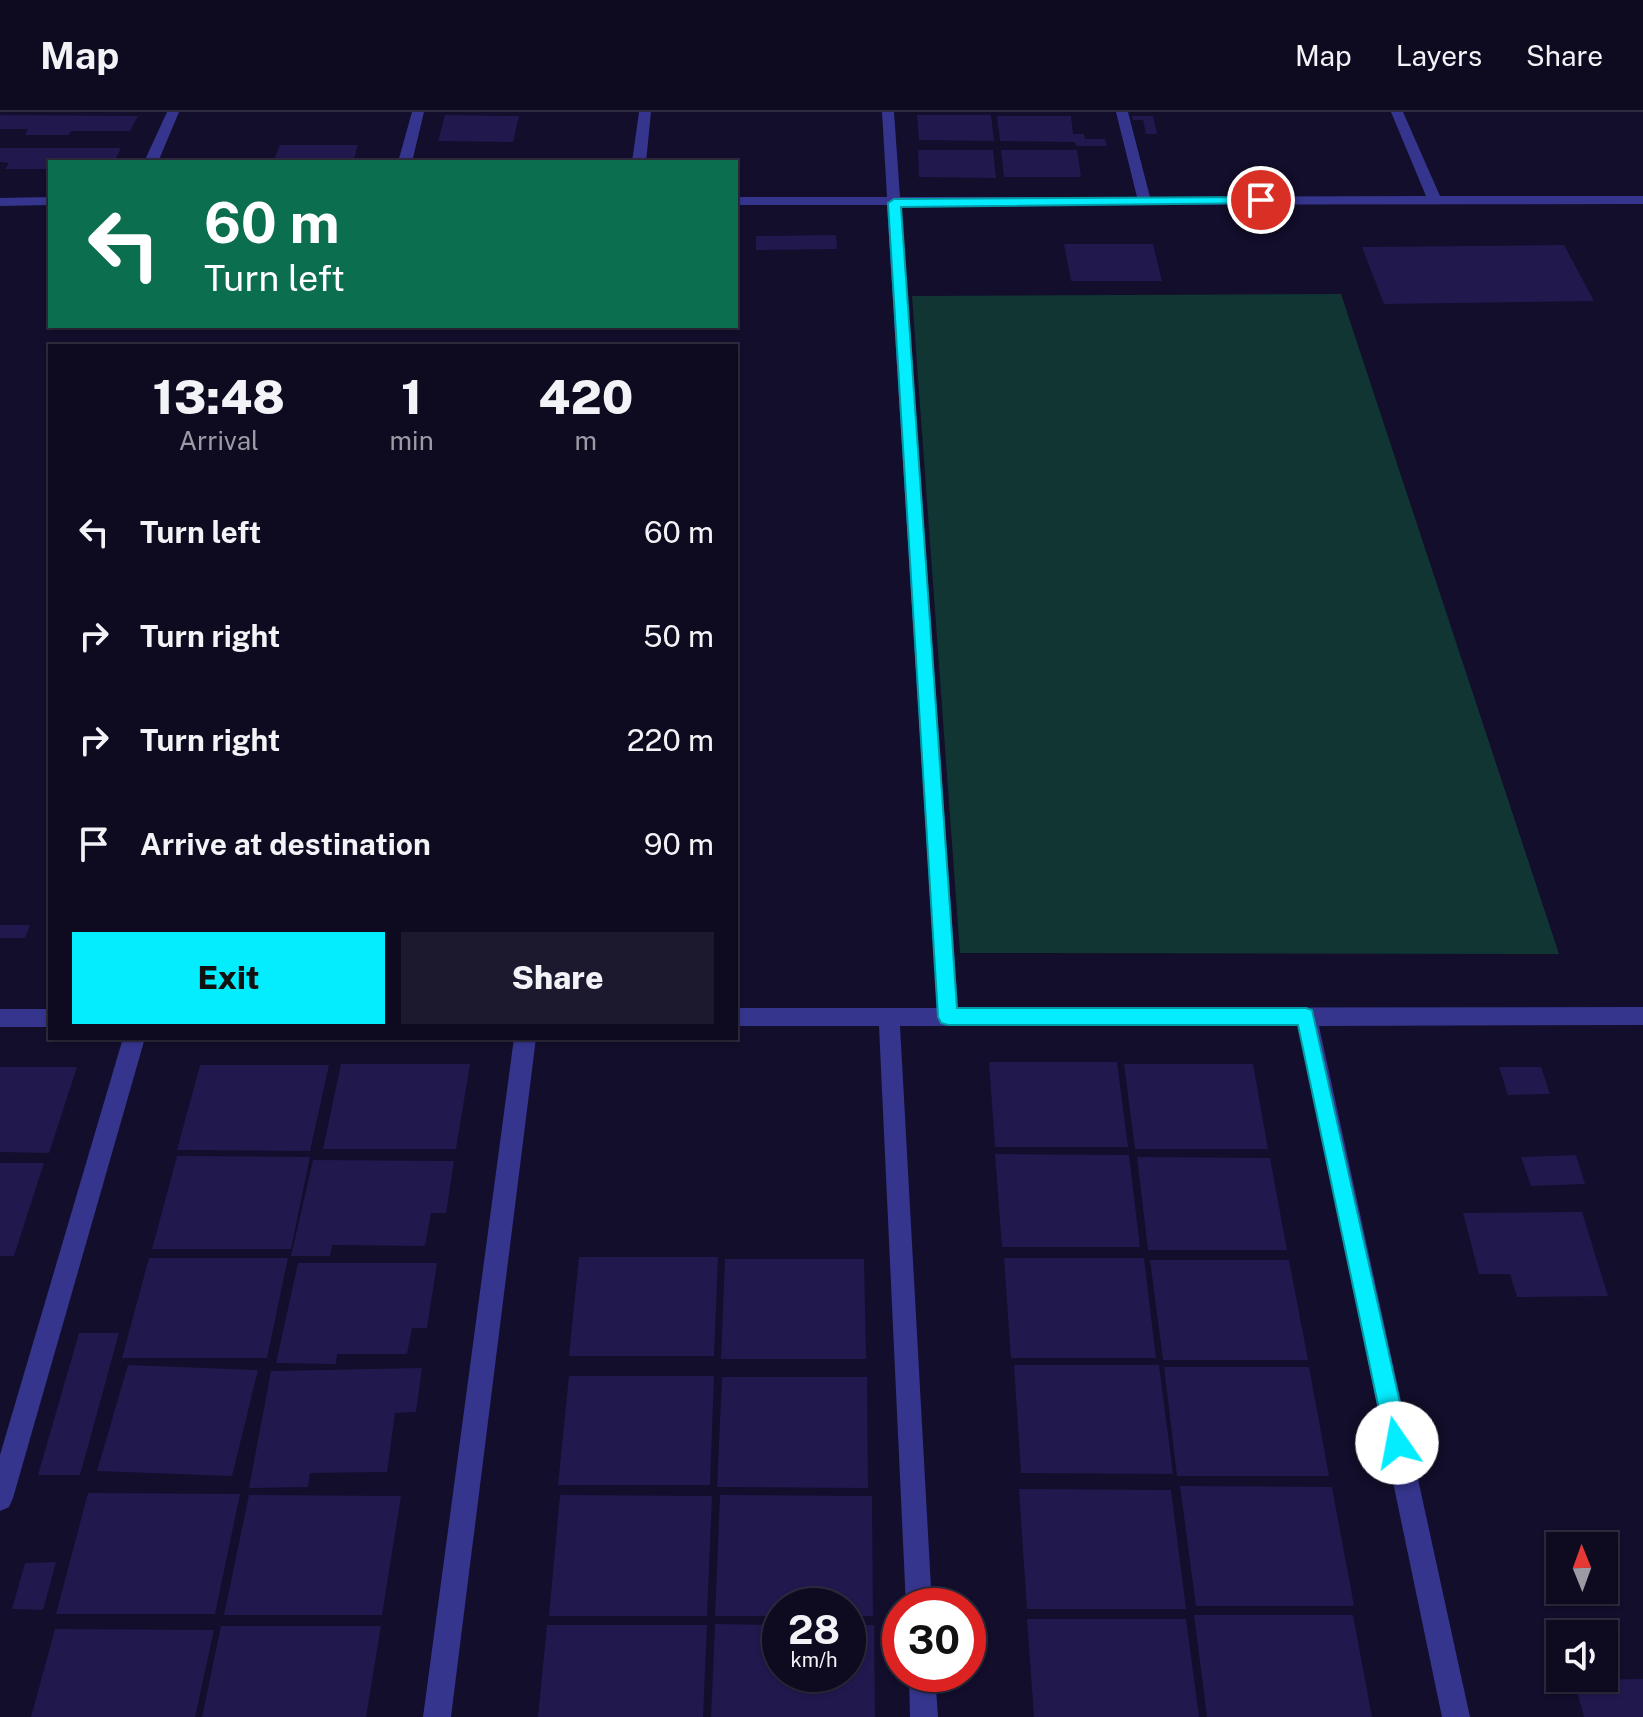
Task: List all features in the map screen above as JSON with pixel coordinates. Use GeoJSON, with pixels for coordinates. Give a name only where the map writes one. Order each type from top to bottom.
{"type":"FeatureCollection","features":[{"type":"Feature","properties":{"kind":"street"},"geometry":{"type":"LineString","coordinates":[[152,160],[173,112]]}},
{"type":"Feature","properties":{"kind":"street"},"geometry":{"type":"LineString","coordinates":[[406,160],[418,112]]}},
{"type":"Feature","properties":{"kind":"street"},"geometry":{"type":"LineString","coordinates":[[639,160],[645,112]]}},
{"type":"Feature","properties":{"kind":"street"},"geometry":{"type":"LineString","coordinates":[[888,112],[948,1017]]}},
{"type":"Feature","properties":{"kind":"street"},"geometry":{"type":"LineString","coordinates":[[1122,112],[1144,199]]}},
{"type":"Feature","properties":{"kind":"street"},"geometry":{"type":"LineString","coordinates":[[1397,112],[1435,201]]}},
{"type":"Feature","properties":{"kind":"street"},"geometry":{"type":"LineString","coordinates":[[738,201],[1643,200]]}},
{"type":"Feature","properties":{"kind":"street"},"geometry":{"type":"LineString","coordinates":[[0,202],[48,201]]}},
{"type":"Feature","properties":{"kind":"street"},"geometry":{"type":"LineString","coordinates":[[1306,1016],[1456,1717]]}},
{"type":"Feature","properties":{"kind":"street"},"geometry":{"type":"LineString","coordinates":[[738,1017],[1643,1016]]}},
{"type":"Feature","properties":{"kind":"street"},"geometry":{"type":"LineString","coordinates":[[889,1017],[918,1588]]}},
{"type":"Feature","properties":{"kind":"street"},"geometry":{"type":"LineString","coordinates":[[0,1018],[48,1018]]}},
{"type":"Feature","properties":{"kind":"street"},"geometry":{"type":"LineString","coordinates":[[0,1498],[133,1040]]}},
{"type":"Feature","properties":{"kind":"street"},"geometry":{"type":"LineString","coordinates":[[437,1717],[525,1040]]}},
{"type":"Feature","properties":{"kind":"street"},"geometry":{"type":"LineString","coordinates":[[923,1692],[924,1717]]}},
{"type":"Feature","properties":{"kind":"green space"},"geometry":{"type":"Polygon","coordinates":[[[1341,294],[1559,954],[960,953],[912,296],[1341,294]]]}},
{"type":"Feature","properties":{"kind":"building"},"geometry":{"type":"Polygon","coordinates":[[[0,115],[138,116],[130,131],[25,135],[28,129],[0,129],[0,115]]]}},
{"type":"Feature","properties":{"kind":"building"},"geometry":{"type":"Polygon","coordinates":[[[445,115],[519,116],[513,142],[438,141],[445,115]]]}},
{"type":"Feature","properties":{"kind":"building"},"geometry":{"type":"Polygon","coordinates":[[[917,115],[991,115],[994,141],[919,140],[917,115]]]}},
{"type":"Feature","properties":{"kind":"building"},"geometry":{"type":"Polygon","coordinates":[[[997,116],[1071,116],[1073,134],[1084,134],[1085,139],[1105,139],[1107,146],[1076,146],[1075,142],[1000,141],[997,116]]]}},
{"type":"Feature","properties":{"kind":"building"},"geometry":{"type":"Polygon","coordinates":[[[1132,116],[1153,116],[1157,134],[1146,134],[1143,120],[1133,120],[1132,116]]]}},
{"type":"Feature","properties":{"kind":"building"},"geometry":{"type":"Polygon","coordinates":[[[280,145],[358,145],[354,160],[274,160],[280,145]]]}},
{"type":"Feature","properties":{"kind":"building"},"geometry":{"type":"Polygon","coordinates":[[[0,148],[121,148],[115,160],[48,160],[48,169],[5,169],[9,163],[0,162],[0,148]]]}},
{"type":"Feature","properties":{"kind":"building"},"geometry":{"type":"Polygon","coordinates":[[[918,150],[993,150],[996,178],[919,177],[918,150]]]}},
{"type":"Feature","properties":{"kind":"building"},"geometry":{"type":"Polygon","coordinates":[[[1001,150],[1077,150],[1081,177],[1004,177],[1001,150]]]}},
{"type":"Feature","properties":{"kind":"building"},"geometry":{"type":"Polygon","coordinates":[[[836,235],[837,249],[756,250],[756,236],[836,235]]]}},
{"type":"Feature","properties":{"kind":"building"},"geometry":{"type":"Polygon","coordinates":[[[1064,244],[1153,244],[1162,281],[1071,281],[1064,244]]]}},
{"type":"Feature","properties":{"kind":"building"},"geometry":{"type":"Polygon","coordinates":[[[1564,245],[1594,301],[1384,304],[1362,247],[1564,245]]]}},
{"type":"Feature","properties":{"kind":"building"},"geometry":{"type":"Polygon","coordinates":[[[0,925],[30,925],[25,938],[0,938],[0,925]]]}},
{"type":"Feature","properties":{"kind":"building"},"geometry":{"type":"Polygon","coordinates":[[[989,1062],[1117,1062],[1128,1147],[995,1147],[989,1062]]]}},
{"type":"Feature","properties":{"kind":"building"},"geometry":{"type":"Polygon","coordinates":[[[341,1064],[470,1064],[456,1149],[323,1149],[341,1064]]]}},
{"type":"Feature","properties":{"kind":"building"},"geometry":{"type":"Polygon","coordinates":[[[1124,1064],[1253,1064],[1268,1149],[1135,1149],[1124,1064]]]}},
{"type":"Feature","properties":{"kind":"building"},"geometry":{"type":"Polygon","coordinates":[[[200,1065],[329,1065],[310,1151],[177,1150],[200,1065]]]}},
{"type":"Feature","properties":{"kind":"building"},"geometry":{"type":"Polygon","coordinates":[[[0,1067],[77,1067],[49,1153],[0,1152],[0,1067]]]}},
{"type":"Feature","properties":{"kind":"building"},"geometry":{"type":"Polygon","coordinates":[[[1499,1067],[1541,1067],[1550,1094],[1508,1095],[1499,1067]]]}},
{"type":"Feature","properties":{"kind":"building"},"geometry":{"type":"Polygon","coordinates":[[[995,1154],[1129,1155],[1140,1247],[1002,1247],[995,1154]]]}},
{"type":"Feature","properties":{"kind":"building"},"geometry":{"type":"Polygon","coordinates":[[[1576,1155],[1585,1184],[1531,1186],[1521,1157],[1576,1155]]]}},
{"type":"Feature","properties":{"kind":"building"},"geometry":{"type":"Polygon","coordinates":[[[177,1156],[310,1157],[291,1249],[152,1249],[177,1156]]]}},
{"type":"Feature","properties":{"kind":"building"},"geometry":{"type":"Polygon","coordinates":[[[1137,1157],[1270,1158],[1287,1250],[1148,1250],[1137,1157]]]}},
{"type":"Feature","properties":{"kind":"building"},"geometry":{"type":"Polygon","coordinates":[[[313,1160],[454,1161],[446,1213],[431,1213],[425,1246],[332,1245],[330,1256],[291,1256],[313,1160]]]}},
{"type":"Feature","properties":{"kind":"building"},"geometry":{"type":"Polygon","coordinates":[[[0,1163],[44,1163],[14,1256],[0,1256],[0,1163]]]}},
{"type":"Feature","properties":{"kind":"building"},"geometry":{"type":"Polygon","coordinates":[[[1582,1212],[1608,1296],[1517,1297],[1510,1274],[1479,1274],[1463,1213],[1582,1212]]]}},
{"type":"Feature","properties":{"kind":"building"},"geometry":{"type":"Polygon","coordinates":[[[579,1257],[718,1257],[714,1356],[569,1356],[579,1257]]]}},
{"type":"Feature","properties":{"kind":"building"},"geometry":{"type":"Polygon","coordinates":[[[149,1258],[288,1258],[267,1358],[122,1358],[149,1258]]]}},
{"type":"Feature","properties":{"kind":"building"},"geometry":{"type":"Polygon","coordinates":[[[1004,1258],[1144,1258],[1156,1358],[1011,1358],[1004,1258]]]}},
{"type":"Feature","properties":{"kind":"building"},"geometry":{"type":"Polygon","coordinates":[[[725,1259],[864,1259],[866,1359],[721,1359],[725,1259]]]}},
{"type":"Feature","properties":{"kind":"building"},"geometry":{"type":"Polygon","coordinates":[[[1150,1260],[1289,1260],[1308,1360],[1163,1360],[1150,1260]]]}},
{"type":"Feature","properties":{"kind":"building"},"geometry":{"type":"Polygon","coordinates":[[[298,1263],[437,1263],[427,1328],[412,1328],[407,1354],[337,1354],[336,1364],[276,1363],[298,1263]]]}},
{"type":"Feature","properties":{"kind":"building"},"geometry":{"type":"Polygon","coordinates":[[[79,1333],[119,1333],[80,1475],[38,1475],[79,1333]]]}},
{"type":"Feature","properties":{"kind":"building"},"geometry":{"type":"Polygon","coordinates":[[[128,1365],[258,1370],[232,1476],[97,1471],[128,1365]]]}},
{"type":"Feature","properties":{"kind":"building"},"geometry":{"type":"Polygon","coordinates":[[[1014,1365],[1159,1365],[1173,1474],[1021,1473],[1014,1365]]]}},
{"type":"Feature","properties":{"kind":"building"},"geometry":{"type":"Polygon","coordinates":[[[1164,1367],[1309,1367],[1329,1476],[1177,1476],[1164,1367]]]}},
{"type":"Feature","properties":{"kind":"building"},"geometry":{"type":"Polygon","coordinates":[[[422,1368],[416,1412],[395,1413],[387,1472],[310,1473],[308,1487],[249,1488],[271,1371],[422,1368]]]}},
{"type":"Feature","properties":{"kind":"building"},"geometry":{"type":"Polygon","coordinates":[[[569,1376],[714,1376],[710,1485],[558,1485],[569,1376]]]}},
{"type":"Feature","properties":{"kind":"building"},"geometry":{"type":"Polygon","coordinates":[[[722,1377],[867,1377],[868,1488],[717,1487],[722,1377]]]}},
{"type":"Feature","properties":{"kind":"building"},"geometry":{"type":"Polygon","coordinates":[[[1180,1486],[1332,1487],[1354,1606],[1196,1606],[1180,1486]]]}},
{"type":"Feature","properties":{"kind":"building"},"geometry":{"type":"Polygon","coordinates":[[[1019,1489],[1171,1490],[1186,1609],[1027,1609],[1019,1489]]]}},
{"type":"Feature","properties":{"kind":"building"},"geometry":{"type":"Polygon","coordinates":[[[88,1493],[240,1494],[215,1614],[56,1614],[88,1493]]]}},
{"type":"Feature","properties":{"kind":"building"},"geometry":{"type":"Polygon","coordinates":[[[249,1495],[401,1496],[382,1615],[224,1615],[249,1495]]]}},
{"type":"Feature","properties":{"kind":"building"},"geometry":{"type":"Polygon","coordinates":[[[560,1495],[712,1496],[707,1616],[549,1616],[560,1495]]]}},
{"type":"Feature","properties":{"kind":"building"},"geometry":{"type":"Polygon","coordinates":[[[720,1495],[872,1496],[873,1616],[866,1616],[866,1588],[762,1588],[762,1616],[715,1616],[720,1495]]]}},
{"type":"Feature","properties":{"kind":"building"},"geometry":{"type":"Polygon","coordinates":[[[56,1562],[43,1610],[12,1609],[25,1563],[56,1562]]]}},
{"type":"Feature","properties":{"kind":"building"},"geometry":{"type":"Polygon","coordinates":[[[1194,1615],[1353,1615],[1372,1717],[1207,1717],[1194,1615]]]}},
{"type":"Feature","properties":{"kind":"building"},"geometry":{"type":"Polygon","coordinates":[[[1027,1619],[1186,1619],[1199,1717],[1034,1717],[1027,1619]]]}},
{"type":"Feature","properties":{"kind":"building"},"geometry":{"type":"Polygon","coordinates":[[[715,1624],[762,1625],[762,1692],[866,1692],[866,1625],[874,1625],[875,1717],[711,1717],[715,1624]]]}},
{"type":"Feature","properties":{"kind":"building"},"geometry":{"type":"Polygon","coordinates":[[[547,1625],[707,1625],[703,1717],[538,1717],[547,1625]]]}},
{"type":"Feature","properties":{"kind":"building"},"geometry":{"type":"Polygon","coordinates":[[[221,1626],[381,1626],[366,1717],[202,1717],[221,1626]]]}},
{"type":"Feature","properties":{"kind":"building"},"geometry":{"type":"Polygon","coordinates":[[[55,1629],[214,1630],[195,1717],[31,1717],[55,1629]]]}},
{"type":"Feature","properties":{"kind":"building"},"geometry":{"type":"Polygon","coordinates":[[[1618,1679],[1643,1679],[1643,1717],[1584,1717],[1577,1692],[1618,1692],[1618,1679]]]}},
{"type":"Feature","properties":{"kind":"route"},"geometry":{"type":"LineString","coordinates":[[1261,200],[894,203],[948,1017],[1306,1016],[1397,1443]]}}]}
